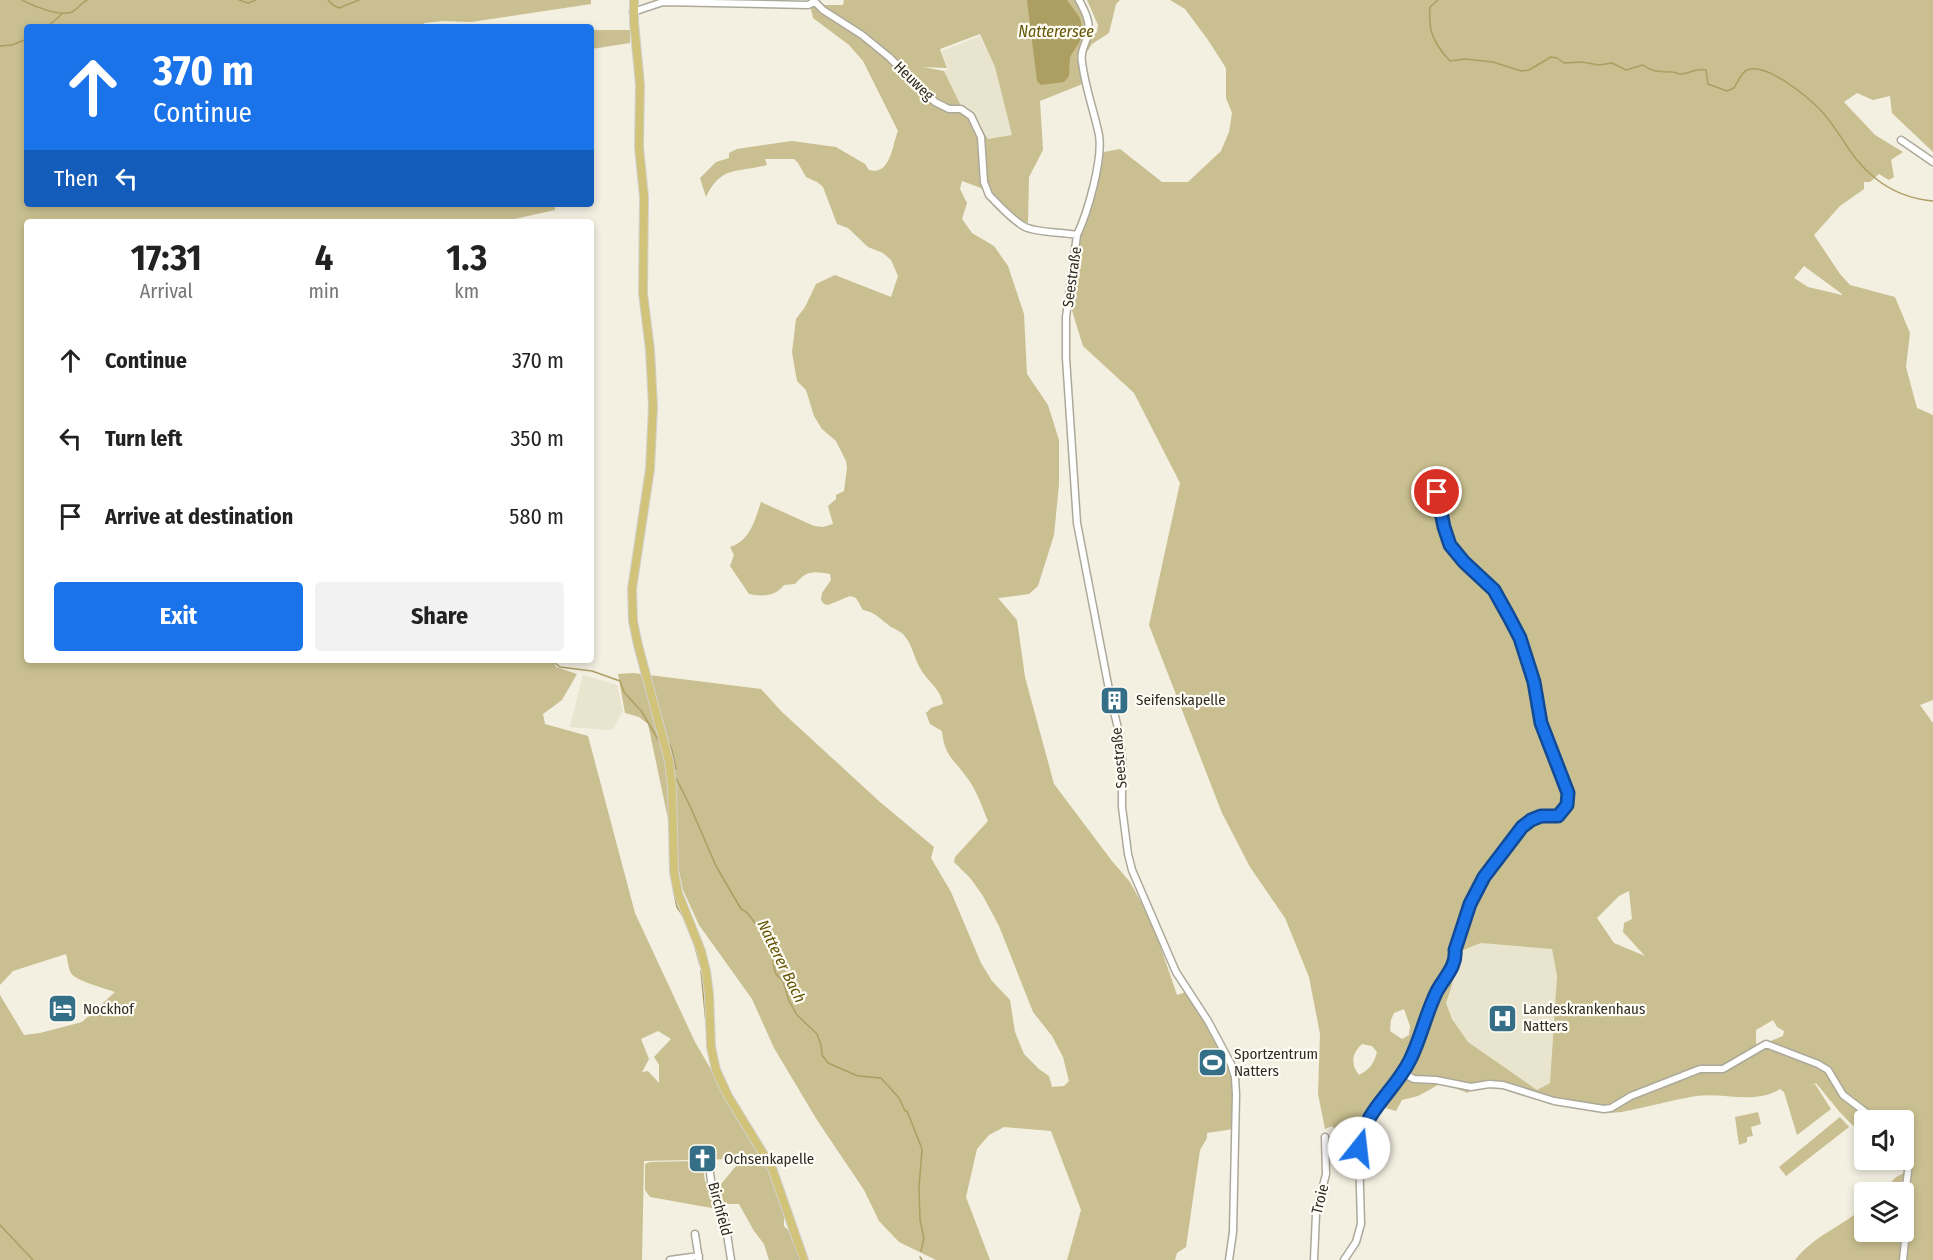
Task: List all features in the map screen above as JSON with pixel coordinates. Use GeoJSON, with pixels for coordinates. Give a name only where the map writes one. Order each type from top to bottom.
{"type":"FeatureCollection","features":[{"type":"Feature","properties":{"kind":"main road"},"geometry":{"type":"LineString","coordinates":[[634,0],[633,12],[640,85],[638,134],[644,212],[643,293],[653,406],[650,468],[632,589],[633,621],[669,761],[674,872],[678,893],[695,935],[706,971],[715,1063],[728,1096],[772,1168],[804,1260]]}},
{"type":"Feature","properties":{"kind":"street","name":"Seestraße"},"geometry":{"type":"LineString","coordinates":[[1079,0],[1088,24],[1088,36],[1081,56],[1099,135],[1099,152],[1093,184],[1077,235],[1066,317],[1077,523],[1120,738],[1122,807],[1132,870],[1176,972],[1210,1026],[1229,1060],[1235,1077],[1233,1232],[1229,1260]]}},
{"type":"Feature","properties":{"kind":"street","name":"Heuweg"},"geometry":{"type":"LineString","coordinates":[[633,12],[663,2],[808,5],[813,1],[822,10],[862,35],[889,57],[935,102],[949,109],[961,109],[971,116],[981,137],[986,190],[1017,222],[1034,230],[1077,235]]}},
{"type":"Feature","properties":{"kind":"street"},"geometry":{"type":"LineString","coordinates":[[1900,140],[1933,162]]}},
{"type":"Feature","properties":{"kind":"street"},"geometry":{"type":"LineString","coordinates":[[1344,1260],[1353,1248],[1362,1219],[1359,1161],[1362,1135],[1370,1115],[1402,1073],[1412,1055],[1435,996],[1456,956],[1455,950],[1470,904],[1484,877],[1522,827],[1541,816],[1561,815],[1567,805],[1568,793],[1541,723],[1534,682],[1520,638],[1494,590],[1464,562],[1450,545],[1437,492]]}},
{"type":"Feature","properties":{"kind":"street"},"geometry":{"type":"LineString","coordinates":[[1402,1073],[1414,1079],[1436,1080],[1471,1087],[1490,1084],[1503,1085],[1554,1101],[1604,1109],[1700,1069],[1724,1069],[1763,1045],[1770,1045],[1828,1070],[1843,1095],[1863,1110]]}},
{"type":"Feature","properties":{"kind":"street","name":"Troie"},"geometry":{"type":"LineString","coordinates":[[1314,1260],[1316,1214],[1326,1174],[1325,1137]]}},
{"type":"Feature","properties":{"kind":"street","name":"Birchfeld"},"geometry":{"type":"LineString","coordinates":[[708,1158],[712,1188],[725,1221],[731,1260]]}},
{"type":"Feature","properties":{"kind":"street","name":"Birchfeld"},"geometry":{"type":"LineString","coordinates":[[670,1260],[699,1258],[695,1234]]}},
{"type":"Feature","properties":{"kind":"street"},"geometry":{"type":"LineString","coordinates":[[1903,1260],[1905,1242]]}},
{"type":"Feature","properties":{"kind":"shaded area"},"geometry":{"type":"Polygon","coordinates":[[[0,0],[591,0],[591,4],[471,22],[443,21],[424,24],[24,24],[24,207],[555,207],[555,210],[514,219],[24,219],[24,663],[554,663],[556,667],[577,674],[562,700],[543,714],[545,724],[588,736],[635,913],[695,1042],[769,1169],[784,1203],[784,1226],[793,1235],[802,1260],[769,1260],[764,1244],[739,1204],[724,1204],[717,1189],[736,1166],[732,1159],[644,1161],[642,1260],[0,1260],[0,995],[24,1035],[82,1022],[115,992],[74,976],[70,971],[66,954],[13,971],[0,985],[0,0]],[[658,1031],[641,1039],[649,1059],[642,1072],[648,1071],[659,1083],[659,1065],[654,1057],[671,1039],[658,1031]]]}},
{"type":"Feature","properties":{"kind":"shaded area"},"geometry":{"type":"Polygon","coordinates":[[[844,0],[1079,0],[1083,10],[1087,33],[1079,54],[1085,83],[1040,101],[1043,150],[1029,177],[1028,223],[1020,220],[989,191],[962,181],[960,189],[967,203],[962,219],[972,233],[994,246],[1008,266],[1024,314],[1027,374],[1048,405],[1059,440],[1059,484],[1054,535],[1038,586],[1029,594],[998,598],[1017,620],[1025,677],[1054,784],[1130,882],[1152,922],[1177,995],[1186,992],[1219,1044],[1232,1078],[1233,1129],[1207,1133],[1207,1138],[1200,1150],[1186,1247],[1177,1253],[1175,1260],[1067,1260],[1081,1210],[1051,1131],[1004,1127],[989,1135],[977,1149],[966,1197],[990,1260],[936,1260],[899,1242],[879,1221],[864,1190],[817,1120],[774,1048],[752,999],[699,925],[683,890],[648,724],[639,717],[625,713],[618,674],[633,673],[761,689],[782,712],[880,802],[934,847],[931,858],[951,892],[981,963],[992,981],[1010,1000],[1015,1032],[1024,1054],[1049,1076],[1052,1087],[1064,1086],[1069,1081],[1063,1057],[1052,1036],[1033,1012],[999,926],[983,896],[971,879],[954,862],[955,857],[988,821],[971,784],[947,752],[942,731],[930,724],[926,713],[931,708],[943,704],[942,699],[920,668],[906,638],[875,615],[863,610],[856,598],[850,596],[828,605],[824,604],[821,600],[822,593],[831,580],[830,574],[811,573],[803,576],[795,584],[784,585],[781,589],[768,595],[759,595],[749,594],[730,566],[734,555],[730,547],[747,535],[761,502],[814,526],[823,527],[833,524],[828,506],[836,499],[836,495],[844,491],[846,461],[836,441],[822,429],[814,416],[806,390],[797,381],[792,352],[796,319],[805,307],[816,284],[835,275],[891,297],[898,276],[891,260],[883,253],[868,247],[848,228],[837,224],[823,187],[806,177],[794,159],[765,159],[767,165],[724,175],[706,197],[700,178],[716,162],[729,158],[729,153],[737,149],[792,141],[836,147],[865,164],[869,170],[876,171],[886,164],[898,131],[863,61],[849,45],[813,18],[810,5],[843,5],[844,0]],[[980,34],[940,49],[947,68],[923,67],[944,71],[961,106],[974,118],[988,139],[1012,135],[995,67],[980,34]]]}},
{"type":"Feature","properties":{"kind":"shaded area"},"geometry":{"type":"Polygon","coordinates":[[[1087,0],[1120,0],[1116,4],[1109,33],[1092,44],[1085,55],[1087,45],[1097,32],[1098,25],[1087,0]]]}},
{"type":"Feature","properties":{"kind":"shaded area"},"geometry":{"type":"Polygon","coordinates":[[[1170,0],[1933,0],[1933,152],[1892,113],[1890,96],[1873,100],[1857,93],[1844,102],[1875,135],[1903,152],[1891,160],[1894,177],[1889,180],[1879,174],[1870,182],[1864,182],[1864,189],[1840,206],[1814,235],[1850,285],[1895,297],[1910,333],[1906,367],[1917,408],[1933,415],[1933,700],[1920,705],[1933,723],[1933,1260],[1795,1260],[1820,1237],[1854,1214],[1854,1242],[1914,1242],[1914,1182],[1891,1182],[1904,1173],[1903,1170],[1914,1170],[1914,1110],[1854,1110],[1854,1126],[1816,1083],[1807,1088],[1815,1084],[1831,1109],[1797,1135],[1784,1092],[1780,1089],[1770,1094],[1750,1097],[1696,1096],[1609,1113],[1609,1107],[1591,1109],[1546,1102],[1488,1083],[1472,1088],[1468,1093],[1452,1087],[1451,1082],[1439,1079],[1438,1085],[1418,1096],[1402,1100],[1396,1111],[1372,1104],[1362,1119],[1336,1131],[1332,1126],[1325,1129],[1318,1094],[1320,1034],[1309,977],[1285,918],[1250,867],[1222,813],[1149,625],[1180,483],[1134,393],[1083,346],[1069,301],[1080,235],[1104,152],[1120,149],[1162,182],[1188,182],[1221,151],[1229,132],[1232,113],[1226,98],[1226,68],[1185,9],[1170,0]],[[1804,266],[1794,278],[1808,287],[1842,295],[1842,294],[1804,266]],[[1629,891],[1619,896],[1597,918],[1614,943],[1645,956],[1623,932],[1624,923],[1632,919],[1629,891]],[[1481,943],[1458,952],[1446,1003],[1452,1019],[1468,1042],[1537,1090],[1550,1083],[1557,976],[1552,949],[1481,943]],[[1404,1009],[1394,1013],[1390,1031],[1402,1039],[1409,1035],[1410,1026],[1404,1009]],[[1773,1020],[1756,1030],[1758,1046],[1783,1036],[1784,1031],[1777,1027],[1773,1020]],[[1362,1044],[1353,1059],[1359,1075],[1371,1066],[1377,1052],[1372,1046],[1362,1044]]]}},
{"type":"Feature","properties":{"kind":"shaded area"},"geometry":{"type":"Polygon","coordinates":[[[594,30],[630,30],[630,43],[594,49],[594,30]]]}},
{"type":"Feature","properties":{"kind":"shaded area"},"geometry":{"type":"Polygon","coordinates":[[[980,36],[995,67],[1012,135],[988,140],[974,118],[961,106],[944,71],[948,69],[942,51],[980,36]]]}},
{"type":"Feature","properties":{"kind":"shaded area"},"geometry":{"type":"Polygon","coordinates":[[[583,675],[617,685],[623,711],[612,730],[570,727],[583,675]]]}},
{"type":"Feature","properties":{"kind":"shaded area","name":"Landeskrankenhaus Natters"},"geometry":{"type":"Polygon","coordinates":[[[1481,943],[1552,948],[1557,976],[1550,1083],[1537,1090],[1468,1042],[1452,1019],[1446,1003],[1458,952],[1481,943]]]}},
{"type":"Feature","properties":{"kind":"shaded area"},"geometry":{"type":"Polygon","coordinates":[[[1758,1112],[1761,1124],[1751,1127],[1753,1136],[1747,1137],[1747,1142],[1739,1145],[1735,1117],[1758,1112]]]}},
{"type":"Feature","properties":{"kind":"shaded area"},"geometry":{"type":"Polygon","coordinates":[[[1840,1117],[1849,1127],[1786,1176],[1779,1167],[1840,1117]]]}},
{"type":"Feature","properties":{"kind":"shaded area"},"geometry":{"type":"Polygon","coordinates":[[[693,1161],[693,1167],[703,1167],[705,1182],[708,1183],[715,1206],[712,1208],[650,1197],[645,1190],[645,1164],[693,1161]]]}},
{"type":"Feature","properties":{"kind":"water","name":"Natterersee"},"geometry":{"type":"Polygon","coordinates":[[[1027,0],[1067,0],[1080,18],[1083,32],[1070,57],[1069,76],[1064,82],[1041,85],[1037,81],[1027,0]]]}},
{"type":"Feature","properties":{"kind":"waterway"},"geometry":{"type":"LineString","coordinates":[[22,0],[61,13],[72,12],[87,0]]}},
{"type":"Feature","properties":{"kind":"waterway"},"geometry":{"type":"LineString","coordinates":[[239,0],[248,3],[256,0]]}},
{"type":"Feature","properties":{"kind":"waterway"},"geometry":{"type":"LineString","coordinates":[[328,0],[339,8],[359,0]]}},
{"type":"Feature","properties":{"kind":"waterway"},"geometry":{"type":"LineString","coordinates":[[1438,0],[1430,7],[1431,29],[1439,48],[1450,61],[1465,59],[1493,62],[1521,71],[1529,70],[1551,57],[1564,63],[1582,62],[1599,65],[1612,63],[1626,70],[1643,65],[1653,70],[1681,74],[1703,69],[1706,70],[1708,84],[1727,91],[1734,88],[1745,71],[1756,69],[1766,71],[1788,83],[1818,107],[1859,163],[1875,178],[1902,194],[1933,201]]}},
{"type":"Feature","properties":{"kind":"waterway"},"geometry":{"type":"LineString","coordinates":[[50,24],[62,14]]}},
{"type":"Feature","properties":{"kind":"waterway"},"geometry":{"type":"LineString","coordinates":[[0,46],[12,45],[24,40]]}},
{"type":"Feature","properties":{"kind":"waterway","name":"Natterer Bach"},"geometry":{"type":"LineString","coordinates":[[555,663],[560,667],[592,671],[620,681],[624,692],[642,712],[660,743]]}},
{"type":"Feature","properties":{"kind":"waterway","name":"Natterer Bach"},"geometry":{"type":"LineString","coordinates":[[669,743],[676,769]]}},
{"type":"Feature","properties":{"kind":"waterway","name":"Natterer Bach"},"geometry":{"type":"LineString","coordinates":[[676,778],[716,866],[741,909],[746,912],[760,932],[771,955],[776,974],[783,981],[789,1001],[797,1015],[817,1034],[822,1055],[828,1063],[858,1076],[881,1078],[907,1111],[922,1149],[919,1188],[920,1220],[924,1238],[921,1251]]}},
{"type":"Feature","properties":{"kind":"waterway"},"geometry":{"type":"LineString","coordinates":[[674,893],[677,907],[683,916]]}},
{"type":"Feature","properties":{"kind":"waterway"},"geometry":{"type":"LineString","coordinates":[[694,943],[700,965]]}},
{"type":"Feature","properties":{"kind":"waterway"},"geometry":{"type":"LineString","coordinates":[[701,971],[707,1033]]}},
{"type":"Feature","properties":{"kind":"waterway"},"geometry":{"type":"LineString","coordinates":[[0,1225],[33,1260]]}},
{"type":"Feature","properties":{"kind":"waterway"},"geometry":{"type":"LineString","coordinates":[[792,1237],[799,1260]]}},
{"type":"Feature","properties":{"kind":"place","name":"Seifenskapelle"},"geometry":{"type":"Point","coordinates":[1115,700]}},
{"type":"Feature","properties":{"kind":"place","name":"Nockhof"},"geometry":{"type":"Point","coordinates":[62,1009]}},
{"type":"Feature","properties":{"kind":"place","name":"Landeskrankenhaus Natters"},"geometry":{"type":"Point","coordinates":[1502,1018]}},
{"type":"Feature","properties":{"kind":"place","name":"Sportzentrum Natters"},"geometry":{"type":"Point","coordinates":[1213,1063]}},
{"type":"Feature","properties":{"kind":"place","name":"Ochsenkapelle"},"geometry":{"type":"Point","coordinates":[703,1159]}},
{"type":"Feature","properties":{"kind":"route"},"geometry":{"type":"LineString","coordinates":[[1359,1148],[1370,1115],[1402,1073],[1412,1055],[1435,996],[1452,967],[1470,904],[1484,877],[1522,827],[1541,816],[1561,815],[1568,800],[1567,788],[1541,723],[1534,682],[1520,638],[1494,590],[1464,562],[1450,545],[1437,492]]}}]}
